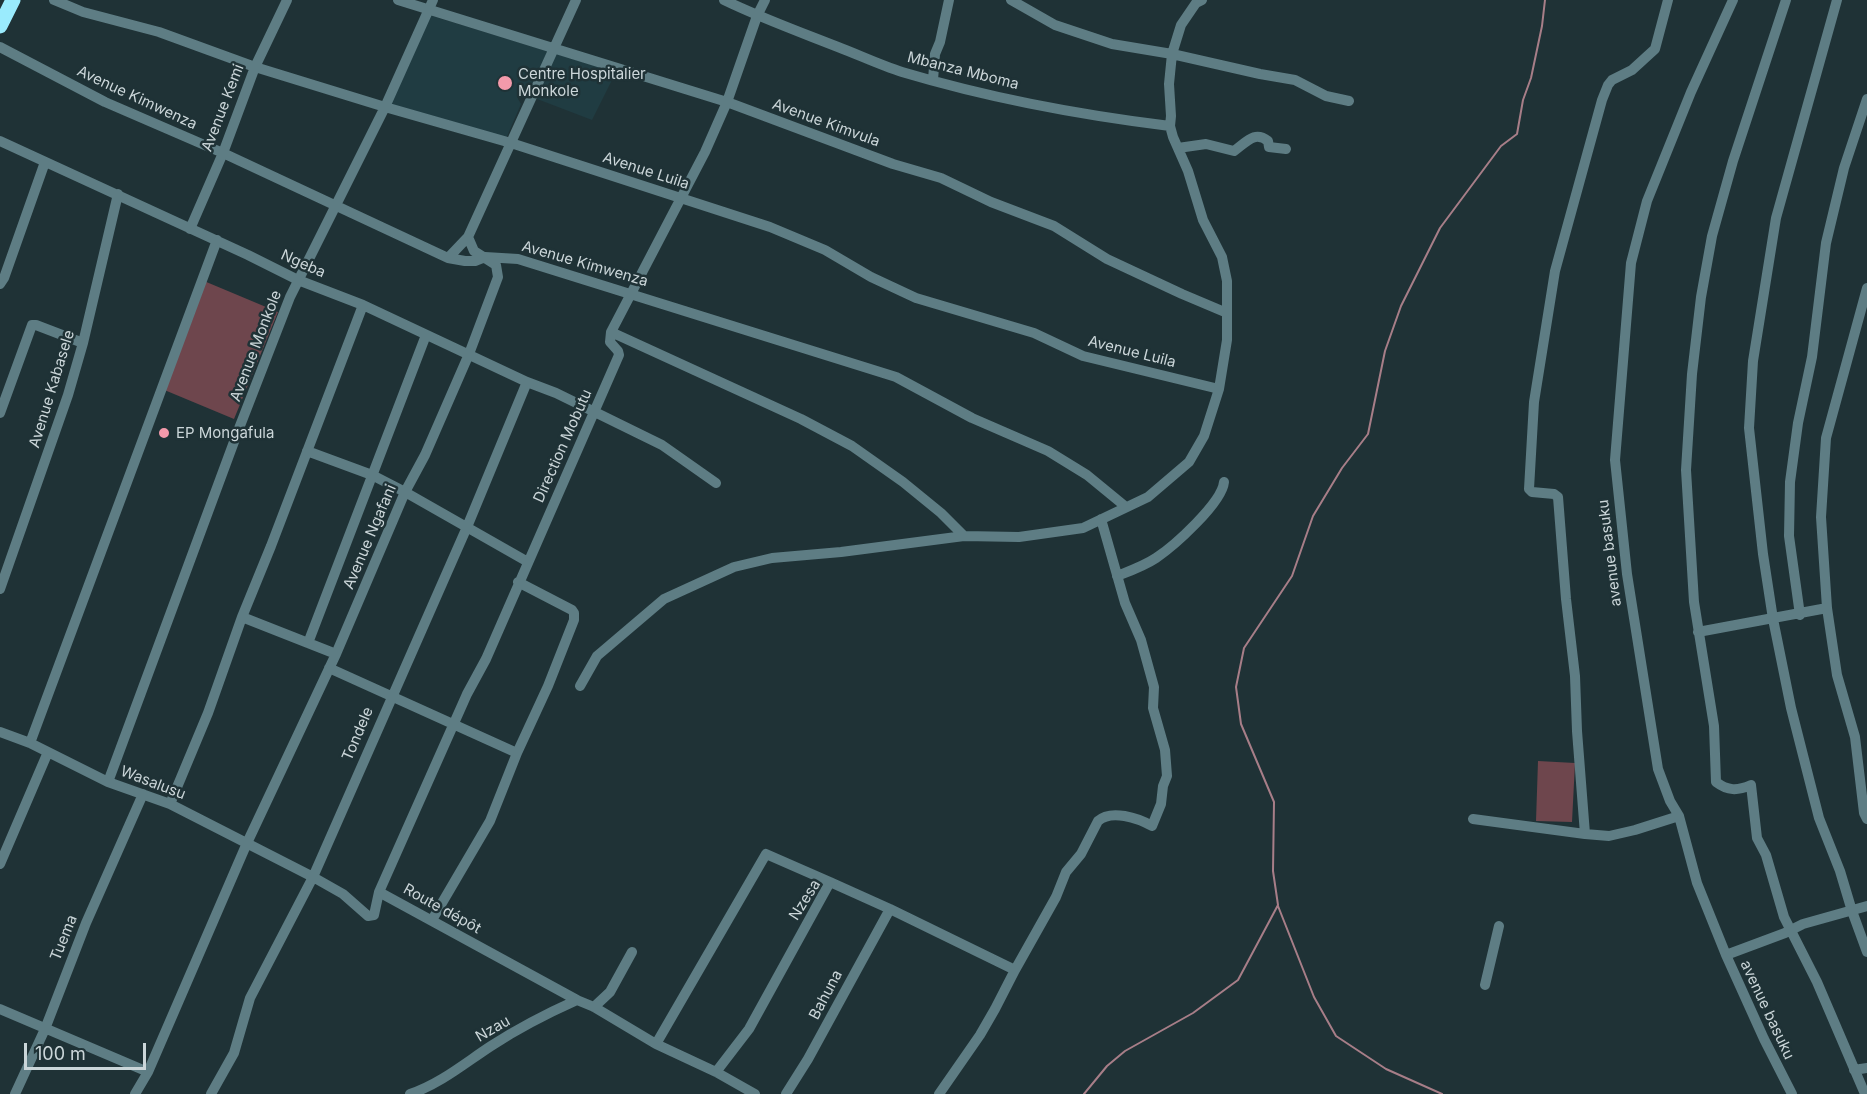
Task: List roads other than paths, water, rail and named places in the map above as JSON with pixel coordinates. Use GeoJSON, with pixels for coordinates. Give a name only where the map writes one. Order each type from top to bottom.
{"type":"FeatureCollection","features":[{"type":"Feature","properties":{"kind":"highway"},"geometry":{"type":"LineString","coordinates":[[0,26],[12,0]]}},
{"type":"Feature","properties":{"kind":"street","name":"Avenue Luila"},"geometry":{"type":"LineString","coordinates":[[54,0],[83,12],[159,32],[255,67],[385,108],[511,143],[781,232],[825,250],[872,277],[916,298],[1034,333],[1083,356],[1219,389]]}},
{"type":"Feature","properties":{"kind":"street","name":"Avenue Kemi"},"geometry":{"type":"LineString","coordinates":[[190,229],[255,67],[287,0]]}},
{"type":"Feature","properties":{"kind":"street","name":"Avenue Kimvula"},"geometry":{"type":"LineString","coordinates":[[398,0],[431,5],[553,49],[727,102],[893,164],[941,178],[991,202],[1054,226],[1107,259],[1227,313]]}},
{"type":"Feature","properties":{"kind":"street"},"geometry":{"type":"LineString","coordinates":[[448,258],[468,237],[576,0]]}},
{"type":"Feature","properties":{"kind":"street","name":"Mbanza Mboma"},"geometry":{"type":"LineString","coordinates":[[724,0],[757,16],[901,72],[969,91],[1036,105],[1170,126]]}},
{"type":"Feature","properties":{"kind":"street"},"geometry":{"type":"LineString","coordinates":[[765,0],[757,16],[727,102],[705,152],[611,332],[852,446],[903,482],[941,513],[964,536]]}},
{"type":"Feature","properties":{"kind":"street"},"geometry":{"type":"LineString","coordinates":[[933,80],[935,54],[940,42],[949,0]]}},
{"type":"Feature","properties":{"kind":"street"},"geometry":{"type":"LineString","coordinates":[[1011,0],[1055,25],[1112,44],[1295,80],[1326,96],[1349,101]]}},
{"type":"Feature","properties":{"kind":"street"},"geometry":{"type":"LineString","coordinates":[[1585,834],[1575,676],[1558,497],[1554,494],[1531,492],[1529,489],[1534,402],[1555,271],[1602,100],[1612,80],[1632,70],[1655,49],[1668,0]]}},
{"type":"Feature","properties":{"kind":"street","name":"avenue basuku"},"geometry":{"type":"LineString","coordinates":[[1733,0],[1691,92],[1647,201],[1631,263],[1615,453],[1627,574],[1655,756],[1670,801],[1679,816],[1697,883],[1726,955],[1792,1094]]}},
{"type":"Feature","properties":{"kind":"street"},"geometry":{"type":"LineString","coordinates":[[1786,0],[1733,161],[1712,236],[1701,297],[1692,374],[1686,470],[1694,602],[1714,726],[1716,782],[1730,790],[1743,789],[1751,785],[1757,838],[1766,855],[1784,917],[1817,982],[1865,1094]]}},
{"type":"Feature","properties":{"kind":"street"},"geometry":{"type":"LineString","coordinates":[[1837,0],[1776,218],[1753,361],[1749,428],[1763,554],[1791,708],[1819,818],[1840,870],[1867,952]]}},
{"type":"Feature","properties":{"kind":"street"},"geometry":{"type":"LineString","coordinates":[[580,686],[597,656],[664,599],[734,567],[772,558],[841,552],[964,536],[1019,537],[1076,529],[1148,497],[1190,462],[1204,436],[1219,389],[1227,340],[1227,281],[1222,257],[1203,220],[1188,171],[1170,126],[1172,116],[1169,84],[1172,54],[1181,25],[1197,1]]}},
{"type":"Feature","properties":{"kind":"street","name":"Avenue Monkole"},"geometry":{"type":"LineString","coordinates":[[108,782],[238,431],[298,280],[337,207],[385,108],[431,5]]}},
{"type":"Feature","properties":{"kind":"street","name":"Avenue Kimwenza"},"geometry":{"type":"LineString","coordinates":[[0,47],[105,102],[222,153],[448,258],[465,261],[475,261],[485,257],[518,259],[896,377],[972,418],[1048,451],[1087,475],[1126,507]]}},
{"type":"Feature","properties":{"kind":"street"},"geometry":{"type":"LineString","coordinates":[[1800,615],[1789,536],[1792,470],[1798,423],[1812,357],[1826,243],[1844,168],[1867,99]]}},
{"type":"Feature","properties":{"kind":"street"},"geometry":{"type":"LineString","coordinates":[[1178,148],[1206,144],[1234,151],[1253,136],[1261,136],[1268,141],[1269,147],[1286,149]]}},
{"type":"Feature","properties":{"kind":"street","name":"Ngeba"},"geometry":{"type":"LineString","coordinates":[[0,141],[217,240],[298,280],[363,305],[556,393],[662,445],[716,483]]}},
{"type":"Feature","properties":{"kind":"street"},"geometry":{"type":"LineString","coordinates":[[0,284],[45,162]]}},
{"type":"Feature","properties":{"kind":"street","name":"Avenue Kabasele"},"geometry":{"type":"LineString","coordinates":[[0,589],[68,395],[83,343],[118,194]]}},
{"type":"Feature","properties":{"kind":"street","name":"Avenue Ngafani"},"geometry":{"type":"LineString","coordinates":[[135,1094],[336,654],[405,492],[425,455],[498,281],[496,265],[471,248],[468,237]]}},
{"type":"Feature","properties":{"kind":"street"},"geometry":{"type":"LineString","coordinates":[[30,743],[217,240]]}},
{"type":"Feature","properties":{"kind":"street"},"geometry":{"type":"LineString","coordinates":[[1867,288],[1826,438],[1821,517],[1827,608],[1837,675],[1855,737],[1864,813],[1867,819]]}},
{"type":"Feature","properties":{"kind":"street"},"geometry":{"type":"LineString","coordinates":[[170,804],[208,713],[242,617],[363,305]]}},
{"type":"Feature","properties":{"kind":"street"},"geometry":{"type":"LineString","coordinates":[[0,413],[32,325],[83,343]]}},
{"type":"Feature","properties":{"kind":"street","name":"Direction Mobutu"},"geometry":{"type":"LineString","coordinates":[[379,891],[467,694],[486,659],[619,355],[611,345],[611,332]]}},
{"type":"Feature","properties":{"kind":"street"},"geometry":{"type":"LineString","coordinates":[[308,643],[426,335]]}},
{"type":"Feature","properties":{"kind":"street","name":"Tondele"},"geometry":{"type":"LineString","coordinates":[[211,1094],[234,1053],[250,998],[313,877],[466,527],[527,381]]}},
{"type":"Feature","properties":{"kind":"street"},"geometry":{"type":"LineString","coordinates":[[307,451],[372,476],[405,492],[528,562]]}},
{"type":"Feature","properties":{"kind":"street"},"geometry":{"type":"LineString","coordinates":[[1117,576],[1145,565],[1174,543],[1208,511],[1222,492],[1224,482]]}},
{"type":"Feature","properties":{"kind":"street"},"geometry":{"type":"LineString","coordinates":[[939,1094],[980,1035],[1056,897],[1066,872],[1081,854],[1098,821],[1108,815],[1114,815],[1141,820],[1152,826],[1161,804],[1162,786],[1167,771],[1166,750],[1153,708],[1154,687],[1141,640],[1125,603],[1101,519]]}},
{"type":"Feature","properties":{"kind":"street"},"geometry":{"type":"LineString","coordinates":[[432,920],[490,821],[574,620],[572,610],[518,582]]}},
{"type":"Feature","properties":{"kind":"street"},"geometry":{"type":"LineString","coordinates":[[1698,632],[1800,615],[1827,608]]}},
{"type":"Feature","properties":{"kind":"street"},"geometry":{"type":"LineString","coordinates":[[242,617],[336,654]]}},
{"type":"Feature","properties":{"kind":"street"},"geometry":{"type":"LineString","coordinates":[[329,668],[517,753]]}},
{"type":"Feature","properties":{"kind":"street","name":"Wasalusu"},"geometry":{"type":"LineString","coordinates":[[0,732],[30,743],[108,782],[170,804],[248,843]]}},
{"type":"Feature","properties":{"kind":"street"},"geometry":{"type":"LineString","coordinates":[[0,864],[48,752]]}},
{"type":"Feature","properties":{"kind":"street","name":"Tuema"},"geometry":{"type":"LineString","coordinates":[[15,1094],[45,1029],[86,923],[142,794]]}},
{"type":"Feature","properties":{"kind":"street"},"geometry":{"type":"LineString","coordinates":[[1473,819],[1610,836],[1679,816]]}},
{"type":"Feature","properties":{"kind":"street","name":"Route dépôt"},"geometry":{"type":"LineString","coordinates":[[248,843],[343,894],[368,916],[374,915],[379,891],[577,1000]]}},
{"type":"Feature","properties":{"kind":"street"},"geometry":{"type":"LineString","coordinates":[[656,1044],[766,854],[830,882]]}},
{"type":"Feature","properties":{"kind":"street","name":"Nzesa"},"geometry":{"type":"LineString","coordinates":[[716,1072],[749,1029],[830,882],[1015,970]]}},
{"type":"Feature","properties":{"kind":"street"},"geometry":{"type":"LineString","coordinates":[[1726,955],[1808,922],[1867,906]]}},
{"type":"Feature","properties":{"kind":"street","name":"Bahuna"},"geometry":{"type":"LineString","coordinates":[[786,1094],[808,1059],[890,909]]}},
{"type":"Feature","properties":{"kind":"street"},"geometry":{"type":"LineString","coordinates":[[1485,985],[1499,926]]}},
{"type":"Feature","properties":{"kind":"street"},"geometry":{"type":"LineString","coordinates":[[594,1007],[610,992],[632,952]]}},
{"type":"Feature","properties":{"kind":"street"},"geometry":{"type":"LineString","coordinates":[[577,1000],[594,1007],[656,1044],[716,1072],[755,1094]]}},
{"type":"Feature","properties":{"kind":"street","name":"Nzau"},"geometry":{"type":"LineString","coordinates":[[410,1094],[446,1077],[493,1045],[577,1000]]}},
{"type":"Feature","properties":{"kind":"street"},"geometry":{"type":"LineString","coordinates":[[0,1009],[147,1072]]}},
{"type":"Feature","properties":{"kind":"street"},"geometry":{"type":"LineString","coordinates":[[1854,1070],[1867,1068]]}},
{"type":"Feature","properties":{"kind":"waterway"},"geometry":{"type":"LineString","coordinates":[[1084,1094],[1107,1066],[1125,1051],[1193,1013],[1238,980],[1278,905],[1273,871],[1274,802],[1241,724],[1236,687],[1244,648],[1292,576],[1313,516],[1342,468],[1368,434],[1385,351],[1401,306],[1440,228],[1501,146],[1517,134],[1523,100],[1531,78],[1542,26],[1545,0]]}},
{"type":"Feature","properties":{"kind":"waterway"},"geometry":{"type":"LineString","coordinates":[[1278,906],[1314,997],[1336,1036],[1386,1069],[1442,1094]]}},
{"type":"Feature","properties":{"kind":"place","name":"Centre Hospitalier Monkole"},"geometry":{"type":"Point","coordinates":[505,83]}},
{"type":"Feature","properties":{"kind":"place","name":"EP Mongafula"},"geometry":{"type":"Point","coordinates":[164,433]}}]}
